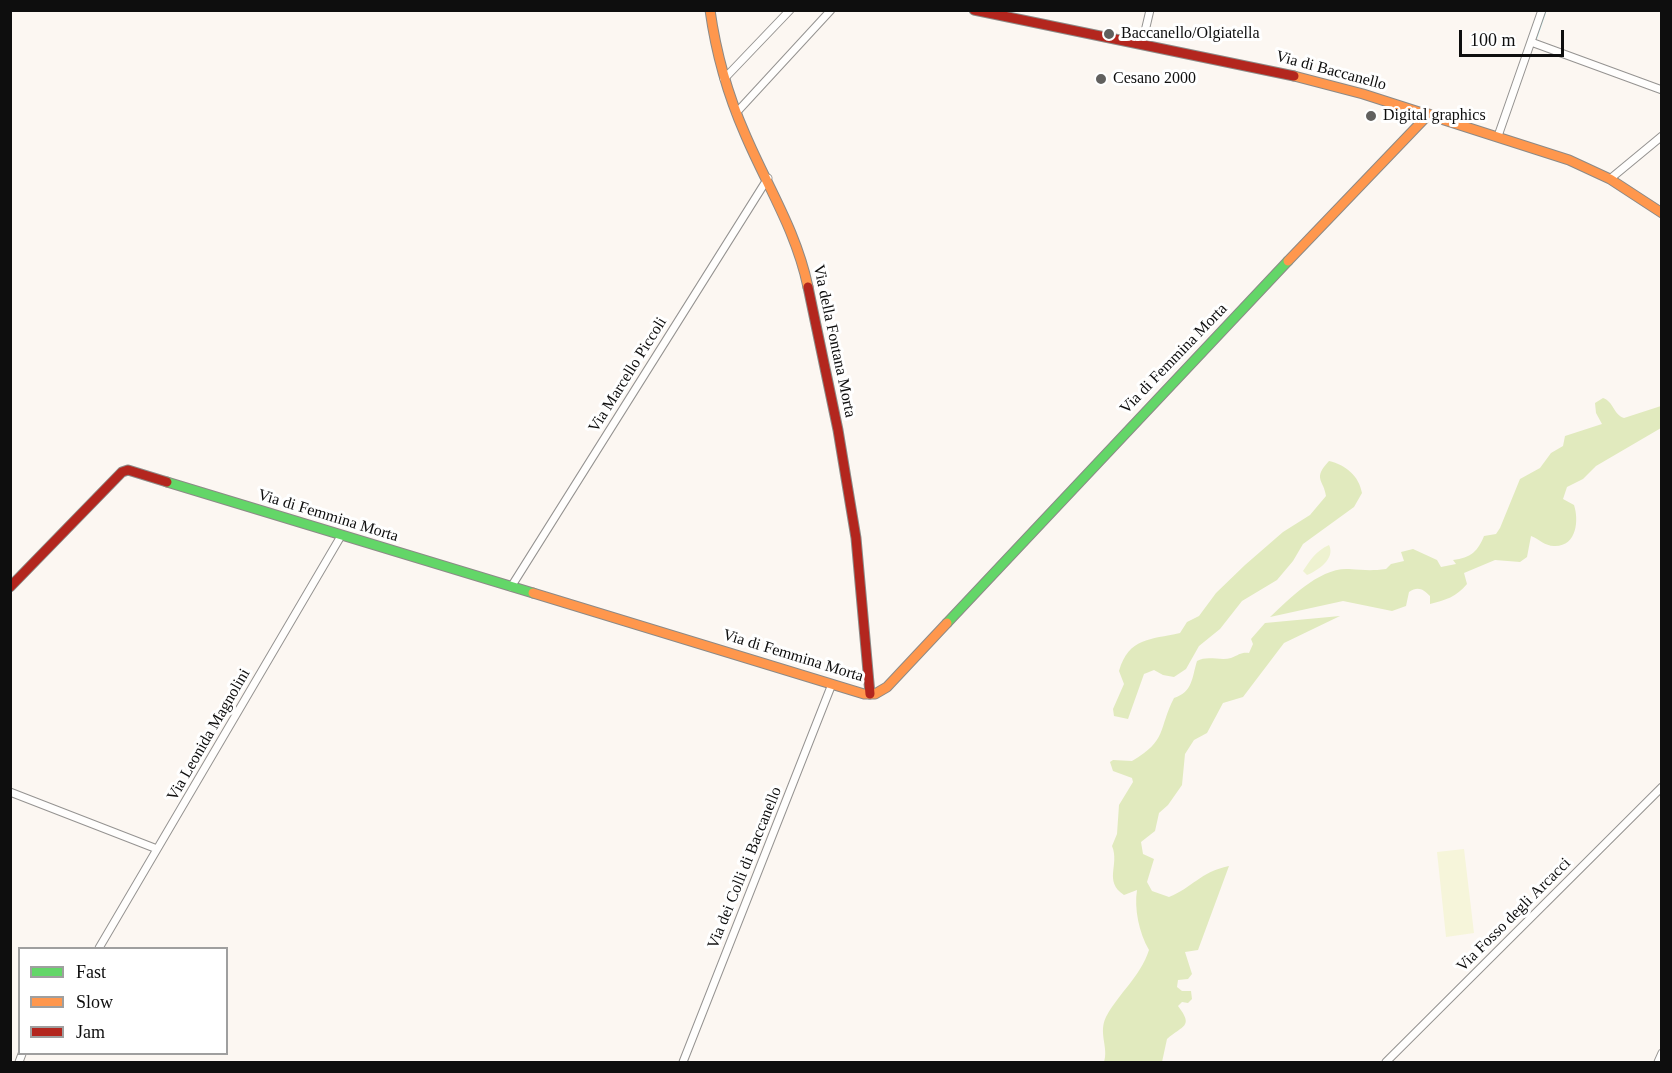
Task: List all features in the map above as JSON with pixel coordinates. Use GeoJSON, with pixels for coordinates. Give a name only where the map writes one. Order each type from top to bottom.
{"type":"FeatureCollection","features":[{"type":"Feature","properties":{"kind":"street","name":"Via della Fontana Morta"},"geometry":{"type":"LineString","coordinates":[[710,10],[724,79],[736,113],[787,218],[806,277],[838,430],[858,555],[870,694]]}},
{"type":"Feature","properties":{"kind":"street"},"geometry":{"type":"LineString","coordinates":[[724,79],[790,10]]}},
{"type":"Feature","properties":{"kind":"street"},"geometry":{"type":"LineString","coordinates":[[736,113],[831,10]]}},
{"type":"Feature","properties":{"kind":"street","name":"Via di Baccanello"},"geometry":{"type":"LineString","coordinates":[[974,10],[1301,77],[1429,114],[1569,160],[1610,179],[1662,213]]}},
{"type":"Feature","properties":{"kind":"street"},"geometry":{"type":"LineString","coordinates":[[1142,44],[1150,10]]}},
{"type":"Feature","properties":{"kind":"street"},"geometry":{"type":"LineString","coordinates":[[1498,136],[1542,10]]}},
{"type":"Feature","properties":{"kind":"street"},"geometry":{"type":"LineString","coordinates":[[1531,42],[1662,90]]}},
{"type":"Feature","properties":{"kind":"street","name":"Via di Femmina Morta"},"geometry":{"type":"LineString","coordinates":[[10,587],[126,470],[870,694],[887,687],[1429,114]]}},
{"type":"Feature","properties":{"kind":"street"},"geometry":{"type":"LineString","coordinates":[[1610,179],[1662,136]]}},
{"type":"Feature","properties":{"kind":"street","name":"Via Marcello Piccoli"},"geometry":{"type":"LineString","coordinates":[[511,587],[768,178]]}},
{"type":"Feature","properties":{"kind":"street","name":"Via Leonida Magnolini"},"geometry":{"type":"LineString","coordinates":[[100,947],[341,536]]}},
{"type":"Feature","properties":{"kind":"street","name":"Via dei Colli di Baccanello"},"geometry":{"type":"LineString","coordinates":[[683,1062],[832,684]]}},
{"type":"Feature","properties":{"kind":"street","name":"Via Fosso degli Arcacci"},"geometry":{"type":"LineString","coordinates":[[1386,1062],[1662,787]]}},
{"type":"Feature","properties":{"kind":"street"},"geometry":{"type":"LineString","coordinates":[[10,792],[157,849]]}},
{"type":"Feature","properties":{"kind":"street"},"geometry":{"type":"LineString","coordinates":[[1658,1062],[1662,1053]]}},
{"type":"Feature","properties":{"kind":"green space"},"geometry":{"type":"Polygon","coordinates":[[[1603,398],[1624,418],[1661,406],[1661,428],[1596,466],[1583,479],[1567,487],[1563,499],[1574,505],[1576,511],[1576,525],[1568,542],[1551,546],[1531,536],[1527,557],[1520,562],[1495,560],[1464,573],[1467,584],[1459,592],[1430,604],[1430,596],[1418,589],[1409,592],[1406,606],[1392,611],[1343,601],[1270,617],[1306,586],[1327,573],[1349,569],[1386,569],[1391,564],[1404,561],[1401,552],[1413,549],[1437,560],[1441,567],[1456,564],[1453,560],[1465,558],[1476,550],[1484,536],[1496,534],[1520,479],[1540,468],[1551,453],[1563,446],[1565,436],[1602,424],[1596,413],[1595,403],[1603,398]]]}},
{"type":"Feature","properties":{"kind":"green space"},"geometry":{"type":"Polygon","coordinates":[[[1329,461],[1346,468],[1358,481],[1362,493],[1354,507],[1303,544],[1293,561],[1277,580],[1242,601],[1220,629],[1199,646],[1186,669],[1174,677],[1154,670],[1144,674],[1128,719],[1114,716],[1113,709],[1124,684],[1119,671],[1129,652],[1135,646],[1150,639],[1180,633],[1187,622],[1199,616],[1216,593],[1245,565],[1283,532],[1310,515],[1326,496],[1320,476],[1329,461]]]}},
{"type":"Feature","properties":{"kind":"green space"},"geometry":{"type":"Polygon","coordinates":[[[1329,545],[1328,560],[1316,571],[1307,575],[1303,571],[1317,553],[1329,545]]]}},
{"type":"Feature","properties":{"kind":"green space"},"geometry":{"type":"Polygon","coordinates":[[[1340,616],[1284,643],[1243,697],[1223,703],[1207,733],[1194,740],[1185,754],[1182,785],[1168,805],[1159,813],[1155,831],[1141,842],[1143,854],[1154,859],[1147,882],[1152,891],[1169,897],[1203,876],[1229,866],[1198,950],[1185,952],[1192,974],[1188,979],[1178,980],[1177,987],[1182,991],[1191,991],[1192,999],[1178,1006],[1186,1022],[1182,1028],[1167,1039],[1162,1062],[1104,1062],[1103,1029],[1106,1017],[1135,977],[1149,950],[1138,920],[1137,890],[1124,895],[1114,884],[1112,846],[1117,834],[1119,805],[1133,782],[1132,778],[1113,771],[1110,762],[1113,760],[1132,761],[1152,747],[1174,698],[1188,688],[1197,661],[1205,658],[1227,659],[1242,653],[1249,653],[1253,644],[1251,639],[1265,623],[1340,616]]]}},
{"type":"Feature","properties":{"kind":"green space"},"geometry":{"type":"Polygon","coordinates":[[[1464,849],[1474,933],[1446,937],[1437,852],[1464,849]]]}},
{"type":"Feature","properties":{"kind":"waterway"},"geometry":{"type":"LineString","coordinates":[[1536,39],[1546,10]]}},
{"type":"Feature","properties":{"kind":"traffic: fast"},"geometry":{"type":"LineString","coordinates":[[947,623],[1288,261]]}},
{"type":"Feature","properties":{"kind":"traffic: fast"},"geometry":{"type":"LineString","coordinates":[[167,482],[533,593]]}},
{"type":"Feature","properties":{"kind":"traffic: slow"},"geometry":{"type":"LineString","coordinates":[[710,10],[715,42],[733,103],[789,227],[808,287]]}},
{"type":"Feature","properties":{"kind":"traffic: slow"},"geometry":{"type":"LineString","coordinates":[[1294,76],[1363,94],[1569,160],[1610,179],[1662,213]]}},
{"type":"Feature","properties":{"kind":"traffic: slow"},"geometry":{"type":"LineString","coordinates":[[1288,261],[1429,114]]}},
{"type":"Feature","properties":{"kind":"traffic: slow"},"geometry":{"type":"LineString","coordinates":[[533,593],[864,694],[875,694],[887,687],[947,623]]}},
{"type":"Feature","properties":{"kind":"traffic: jam"},"geometry":{"type":"LineString","coordinates":[[974,10],[1294,76]]}},
{"type":"Feature","properties":{"kind":"traffic: jam"},"geometry":{"type":"LineString","coordinates":[[808,287],[838,430],[856,538],[870,694]]}},
{"type":"Feature","properties":{"kind":"traffic: jam"},"geometry":{"type":"LineString","coordinates":[[10,587],[122,472],[128,470],[167,482]]}},
{"type":"Feature","properties":{"kind":"place","name":"Baccanello/Olgiatella"},"geometry":{"type":"Point","coordinates":[1109,34]}},
{"type":"Feature","properties":{"kind":"place","name":"Cesano 2000"},"geometry":{"type":"Point","coordinates":[1101,79]}},
{"type":"Feature","properties":{"kind":"place","name":"Digital graphics"},"geometry":{"type":"Point","coordinates":[1371,116]}}]}
